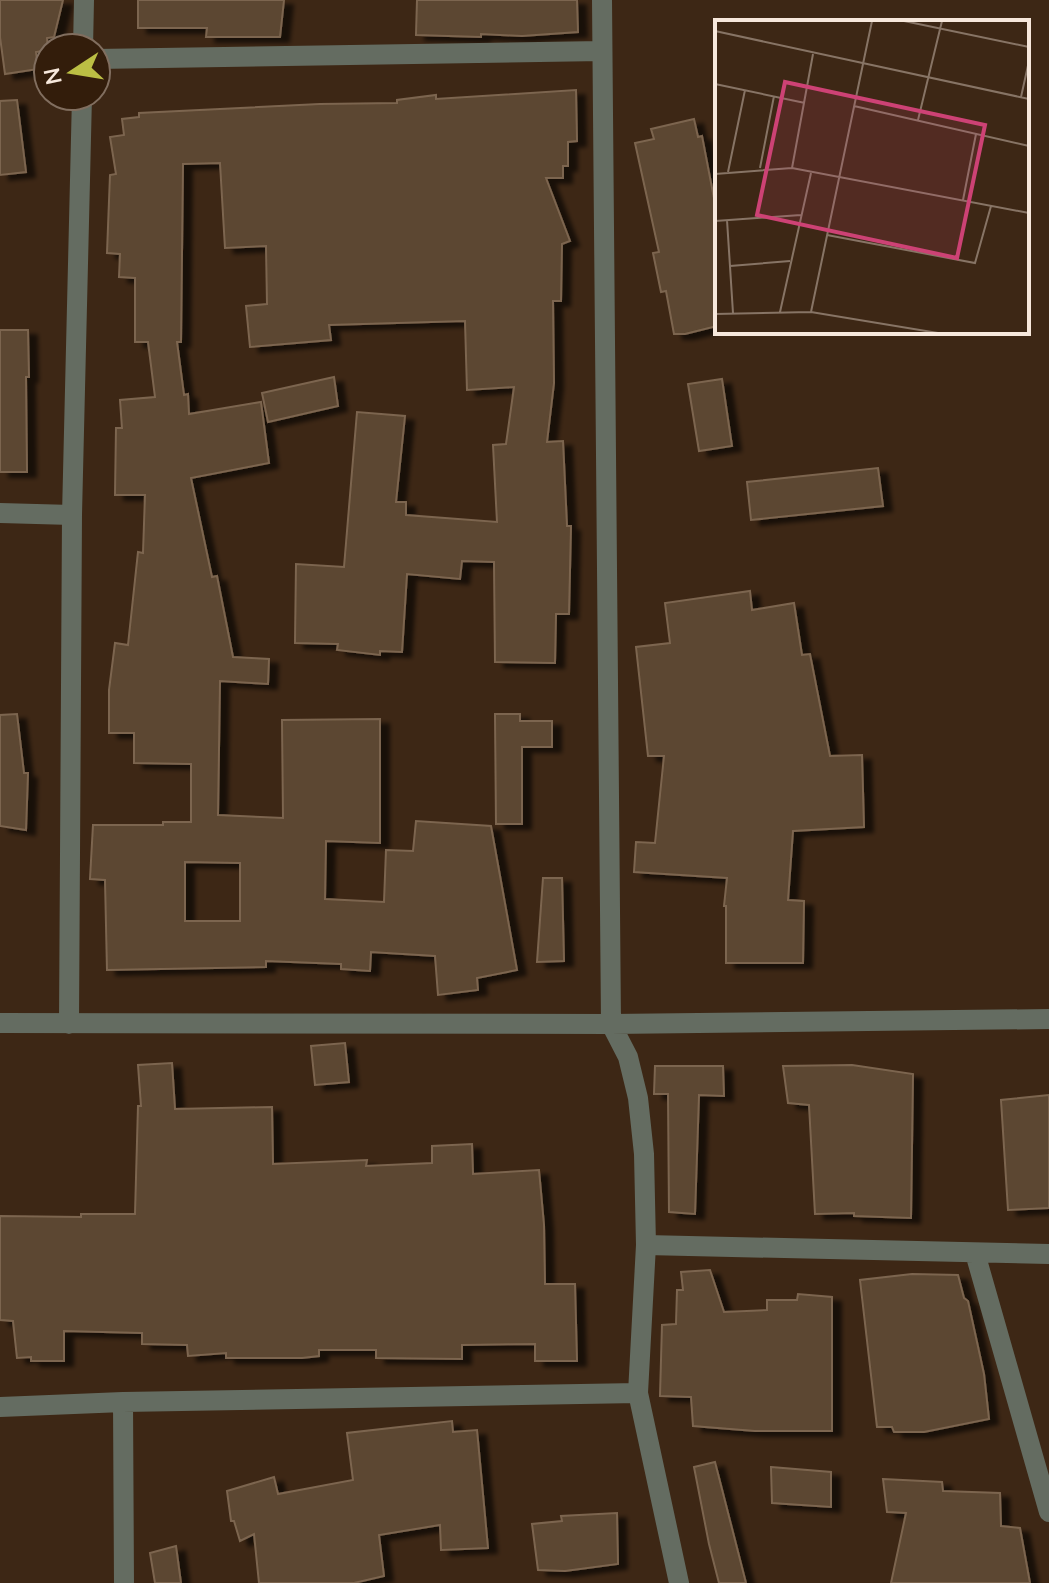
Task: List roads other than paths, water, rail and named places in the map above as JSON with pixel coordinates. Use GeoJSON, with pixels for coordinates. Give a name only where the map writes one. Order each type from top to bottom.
{"type":"FeatureCollection","features":[{"type":"Feature","properties":{"kind":"street"},"geometry":{"type":"LineString","coordinates":[[83,32],[84,0]]}},
{"type":"Feature","properties":{"kind":"street"},"geometry":{"type":"LineString","coordinates":[[602,0],[611,1024],[628,1057],[638,1098],[644,1154],[646,1245],[638,1393],[679,1583]]}},
{"type":"Feature","properties":{"kind":"street"},"geometry":{"type":"LineString","coordinates":[[112,59],[602,51]]}},
{"type":"Feature","properties":{"kind":"street"},"geometry":{"type":"LineString","coordinates":[[69,1024],[72,515],[82,112]]}},
{"type":"Feature","properties":{"kind":"street"},"geometry":{"type":"LineString","coordinates":[[0,513],[72,515]]}},
{"type":"Feature","properties":{"kind":"street"},"geometry":{"type":"LineString","coordinates":[[0,1023],[611,1024],[1049,1019]]}},
{"type":"Feature","properties":{"kind":"street"},"geometry":{"type":"LineString","coordinates":[[646,1245],[1049,1254]]}},
{"type":"Feature","properties":{"kind":"street"},"geometry":{"type":"LineString","coordinates":[[975,1253],[1049,1512]]}},
{"type":"Feature","properties":{"kind":"street"},"geometry":{"type":"LineString","coordinates":[[0,1407],[638,1393]]}},
{"type":"Feature","properties":{"kind":"street"},"geometry":{"type":"LineString","coordinates":[[123,1402],[124,1583]]}}]}
